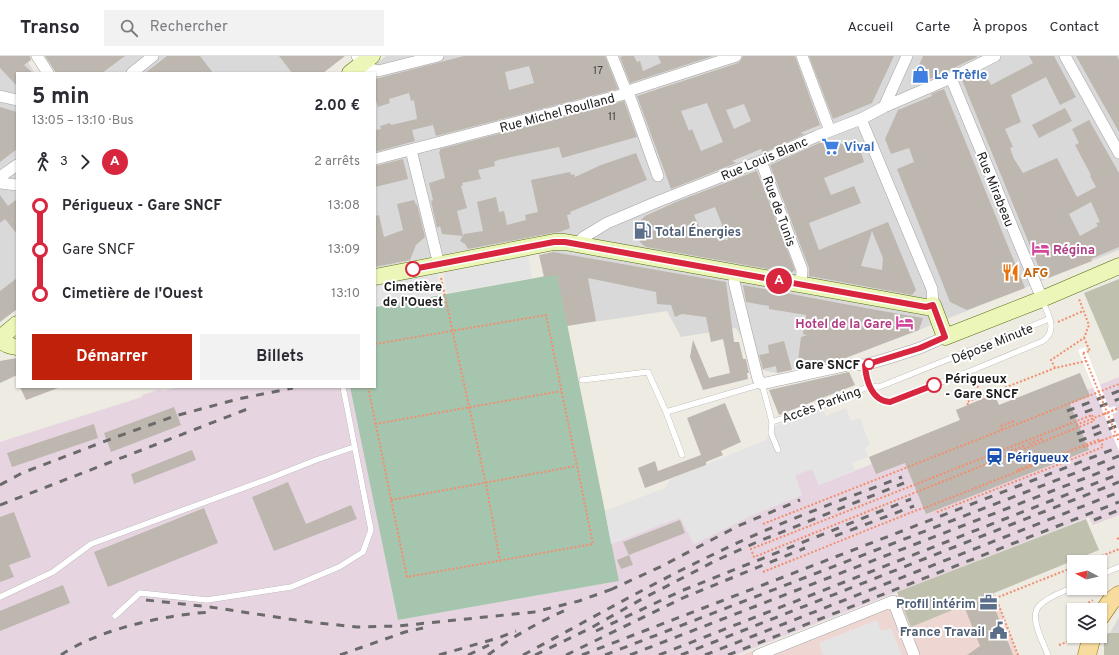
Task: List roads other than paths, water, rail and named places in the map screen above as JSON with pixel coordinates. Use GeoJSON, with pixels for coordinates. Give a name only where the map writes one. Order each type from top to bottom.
{"type":"FeatureCollection","features":[{"type":"Feature","properties":{"kind":"main road"},"geometry":{"type":"LineString","coordinates":[[1107,607],[1111,601],[1119,595]]}},
{"type":"Feature","properties":{"kind":"main road"},"geometry":{"type":"LineString","coordinates":[[1087,655],[1090,643]]}},
{"type":"Feature","properties":{"kind":"street"},"geometry":{"type":"LineString","coordinates":[[37,56],[47,72]]}},
{"type":"Feature","properties":{"kind":"street"},"geometry":{"type":"LineString","coordinates":[[133,72],[153,56]]}},
{"type":"Feature","properties":{"kind":"street"},"geometry":{"type":"LineString","coordinates":[[364,58],[368,68],[373,70],[383,70],[438,56]]}},
{"type":"Feature","properties":{"kind":"street"},"geometry":{"type":"LineString","coordinates":[[612,56],[658,176]]}},
{"type":"Feature","properties":{"kind":"street","name":"Rue Michel Roulland"},"geometry":{"type":"LineString","coordinates":[[376,159],[621,95],[736,56]]}},
{"type":"Feature","properties":{"kind":"street"},"geometry":{"type":"LineString","coordinates":[[802,56],[830,131]]}},
{"type":"Feature","properties":{"kind":"street"},"geometry":{"type":"LineString","coordinates":[[884,107],[907,56]]}},
{"type":"Feature","properties":{"kind":"street","name":"Rue Louis Blanc"},"geometry":{"type":"LineString","coordinates":[[579,244],[584,237],[607,223],[861,119],[996,56]]}},
{"type":"Feature","properties":{"kind":"street"},"geometry":{"type":"LineString","coordinates":[[1065,56],[1119,153]]}},
{"type":"Feature","properties":{"kind":"street"},"geometry":{"type":"LineString","coordinates":[[340,72],[364,58]]}},
{"type":"Feature","properties":{"kind":"street"},"geometry":{"type":"LineString","coordinates":[[351,72],[364,58]]}},
{"type":"Feature","properties":{"kind":"street","name":"Rue Mirabeau"},"geometry":{"type":"LineString","coordinates":[[951,78],[1042,299]]}},
{"type":"Feature","properties":{"kind":"street"},"geometry":{"type":"LineString","coordinates":[[0,96],[16,100]]}},
{"type":"Feature","properties":{"kind":"street"},"geometry":{"type":"LineString","coordinates":[[861,119],[932,289],[933,305],[945,337]]}},
{"type":"Feature","properties":{"kind":"street"},"geometry":{"type":"LineString","coordinates":[[411,150],[439,265]]}},
{"type":"Feature","properties":{"kind":"street","name":"Rue de Tunis"},"geometry":{"type":"LineString","coordinates":[[761,161],[802,270],[800,285]]}},
{"type":"Feature","properties":{"kind":"street"},"geometry":{"type":"LineString","coordinates":[[0,177],[16,166]]}},
{"type":"Feature","properties":{"kind":"street"},"geometry":{"type":"LineString","coordinates":[[0,183],[16,185]]}},
{"type":"Feature","properties":{"kind":"street"},"geometry":{"type":"LineString","coordinates":[[376,277],[554,242],[579,244],[926,307],[933,305]]}},
{"type":"Feature","properties":{"kind":"street"},"geometry":{"type":"LineString","coordinates":[[735,273],[734,282],[758,379],[762,384],[853,364],[865,365],[920,348],[1119,266]]}},
{"type":"Feature","properties":{"kind":"street"},"geometry":{"type":"LineString","coordinates":[[16,325],[0,339],[3,343],[16,347]]}},
{"type":"Feature","properties":{"kind":"street"},"geometry":{"type":"LineString","coordinates":[[758,655],[893,601],[914,655]]}},
{"type":"Feature","properties":{"kind":"lane","name":"Dépose Minute"},"geometry":{"type":"LineString","coordinates":[[870,386],[879,387],[1050,322],[1042,299]]}},
{"type":"Feature","properties":{"kind":"lane"},"geometry":{"type":"LineString","coordinates":[[865,365],[866,377],[877,398],[890,402],[1043,341],[1050,333],[1050,322]]}},
{"type":"Feature","properties":{"kind":"lane"},"geometry":{"type":"LineString","coordinates":[[582,380],[648,372],[666,412],[682,455]]}},
{"type":"Feature","properties":{"kind":"lane"},"geometry":{"type":"LineString","coordinates":[[666,412],[762,384],[772,422],[771,433],[778,450]]}},
{"type":"Feature","properties":{"kind":"lane","name":"Accès Parking"},"geometry":{"type":"LineString","coordinates":[[772,422],[824,405],[870,386]]}},
{"type":"Feature","properties":{"kind":"lane"},"geometry":{"type":"LineString","coordinates":[[115,616],[140,593],[207,600],[291,586],[339,567],[363,552],[371,530],[343,388]]}},
{"type":"Feature","properties":{"kind":"lane"},"geometry":{"type":"LineString","coordinates":[[0,597],[53,572],[91,544],[354,447]]}},
{"type":"Feature","properties":{"kind":"lane"},"geometry":{"type":"LineString","coordinates":[[1107,572],[1119,567]]}},
{"type":"Feature","properties":{"kind":"lane"},"geometry":{"type":"LineString","coordinates":[[1048,655],[1035,619],[1037,609],[1041,604],[1067,590]]}},
{"type":"Feature","properties":{"kind":"railway"},"geometry":{"type":"LineString","coordinates":[[0,485],[22,473],[175,416],[238,399],[293,388]]}},
{"type":"Feature","properties":{"kind":"railway"},"geometry":{"type":"LineString","coordinates":[[1067,411],[1119,391]]}},
{"type":"Feature","properties":{"kind":"railway"},"geometry":{"type":"LineString","coordinates":[[1070,418],[1119,399]]}},
{"type":"Feature","properties":{"kind":"railway"},"geometry":{"type":"LineString","coordinates":[[0,505],[250,408]]}},
{"type":"Feature","properties":{"kind":"railway"},"geometry":{"type":"LineString","coordinates":[[1077,434],[1119,418]]}},
{"type":"Feature","properties":{"kind":"railway"},"geometry":{"type":"LineString","coordinates":[[1079,441],[1119,425]]}},
{"type":"Feature","properties":{"kind":"railway"},"geometry":{"type":"LineString","coordinates":[[582,655],[1119,447]]}},
{"type":"Feature","properties":{"kind":"railway"},"geometry":{"type":"LineString","coordinates":[[605,655],[1119,456]]}},
{"type":"Feature","properties":{"kind":"railway"},"geometry":{"type":"LineString","coordinates":[[630,655],[1119,465]]}},
{"type":"Feature","properties":{"kind":"railway"},"geometry":{"type":"LineString","coordinates":[[659,655],[1119,474]]}},
{"type":"Feature","properties":{"kind":"railway"},"geometry":{"type":"LineString","coordinates":[[523,655],[618,603],[737,543],[807,513],[902,477]]}},
{"type":"Feature","properties":{"kind":"railway"},"geometry":{"type":"LineString","coordinates":[[681,655],[1119,482]]}},
{"type":"Feature","properties":{"kind":"railway"},"geometry":{"type":"LineString","coordinates":[[535,655],[589,629],[642,599],[715,561],[757,542],[904,483]]}},
{"type":"Feature","properties":{"kind":"railway"},"geometry":{"type":"LineString","coordinates":[[705,655],[1119,492]]}},
{"type":"Feature","properties":{"kind":"railway"},"geometry":{"type":"LineString","coordinates":[[596,631],[681,591],[911,499]]}},
{"type":"Feature","properties":{"kind":"railway"},"geometry":{"type":"LineString","coordinates":[[610,590],[662,566],[738,526],[800,500]]}},
{"type":"Feature","properties":{"kind":"railway"},"geometry":{"type":"LineString","coordinates":[[728,655],[1119,502]]}},
{"type":"Feature","properties":{"kind":"railway"},"geometry":{"type":"LineString","coordinates":[[835,536],[914,506]]}},
{"type":"Feature","properties":{"kind":"railway"},"geometry":{"type":"LineString","coordinates":[[1094,520],[1119,510]]}},
{"type":"Feature","properties":{"kind":"railway"},"geometry":{"type":"LineString","coordinates":[[566,655],[685,597],[805,548]]}},
{"type":"Feature","properties":{"kind":"railway"},"geometry":{"type":"LineString","coordinates":[[146,600],[357,627],[398,626],[534,612],[579,601],[615,588]]}},
{"type":"Feature","properties":{"kind":"railway"},"geometry":{"type":"LineString","coordinates":[[488,655],[507,641],[548,618],[570,608]]}},
{"type":"Feature","properties":{"kind":"railway"},"geometry":{"type":"LineString","coordinates":[[61,655],[94,638],[134,624],[195,613],[213,612]]}},
{"type":"Feature","properties":{"kind":"railway"},"geometry":{"type":"LineString","coordinates":[[340,655],[405,632],[423,628]]}},
{"type":"Feature","properties":{"kind":"railway"},"geometry":{"type":"LineString","coordinates":[[439,655],[498,638],[516,631]]}},
{"type":"Feature","properties":{"kind":"railway"},"geometry":{"type":"LineString","coordinates":[[468,655],[489,645]]}},
{"type":"Feature","properties":{"kind":"place","name":"Le Trèfle"},"geometry":{"type":"Point","coordinates":[921,74]}},
{"type":"Feature","properties":{"kind":"place","name":"Vival"},"geometry":{"type":"Point","coordinates":[831,146]}},
{"type":"Feature","properties":{"kind":"place","name":"Total Énergies"},"geometry":{"type":"Point","coordinates":[642,231]}},
{"type":"Feature","properties":{"kind":"place","name":"Régina"},"geometry":{"type":"Point","coordinates":[1040,249]}},
{"type":"Feature","properties":{"kind":"place","name":"Cimetière de l'Ouest"},"geometry":{"type":"Point","coordinates":[413,269]}},
{"type":"Feature","properties":{"kind":"place","name":"AFG"},"geometry":{"type":"Point","coordinates":[1010,272]}},
{"type":"Feature","properties":{"kind":"place","name":"Hotel de la Gare"},"geometry":{"type":"Point","coordinates":[905,323]}},
{"type":"Feature","properties":{"kind":"place","name":"Gare SNCF"},"geometry":{"type":"Point","coordinates":[869,364]}},
{"type":"Feature","properties":{"kind":"place","name":"Périgueux - Gare SNCF"},"geometry":{"type":"Point","coordinates":[934,385]}},
{"type":"Feature","properties":{"kind":"place","name":"Périgueux"},"geometry":{"type":"Point","coordinates":[994,457]}},
{"type":"Feature","properties":{"kind":"place","name":"Profil intérim"},"geometry":{"type":"Point","coordinates":[989,603]}},
{"type":"Feature","properties":{"kind":"place","name":"France Travail"},"geometry":{"type":"Point","coordinates":[998,631]}}]}
